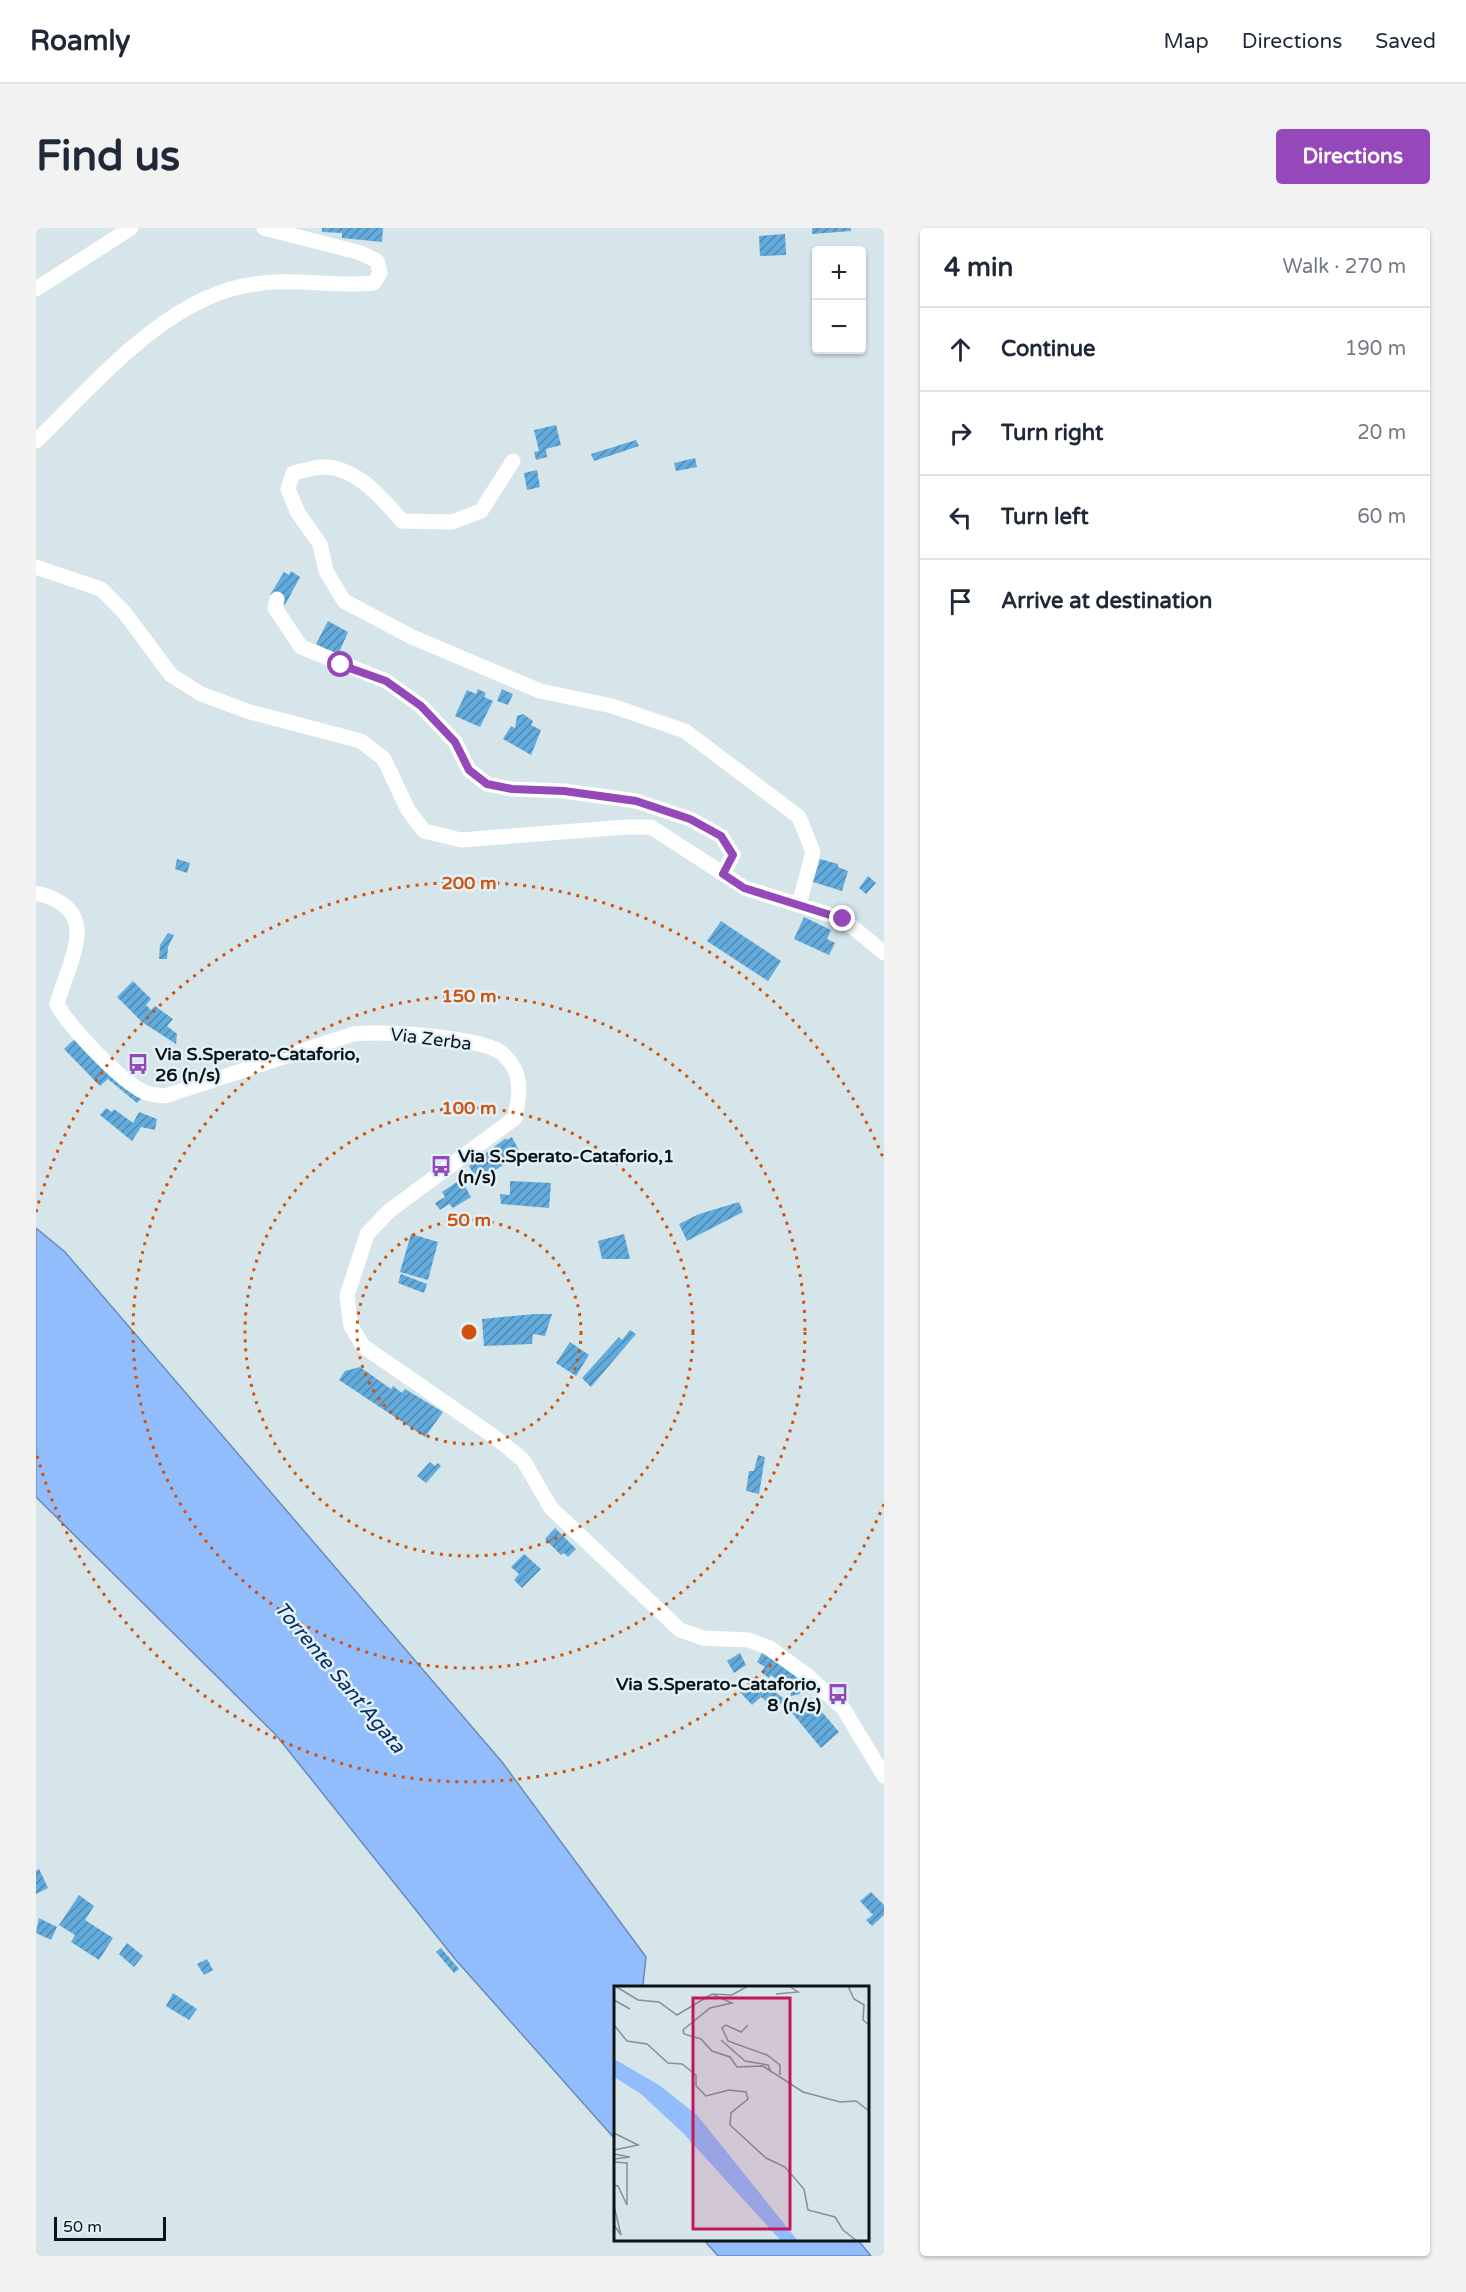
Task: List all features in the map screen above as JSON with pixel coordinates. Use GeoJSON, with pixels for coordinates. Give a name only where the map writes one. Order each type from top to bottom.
{"type":"FeatureCollection","features":[{"type":"Feature","properties":{"kind":"street"},"geometry":{"type":"LineString","coordinates":[[36,289],[131,228]]}},
{"type":"Feature","properties":{"kind":"street"},"geometry":{"type":"LineString","coordinates":[[36,441],[130,349],[180,312],[226,289],[258,283],[374,283],[380,273],[377,261],[362,254],[264,228]]}},
{"type":"Feature","properties":{"kind":"street"},"geometry":{"type":"LineString","coordinates":[[513,460],[481,511],[452,522],[402,521],[377,492],[352,475],[324,467],[293,472],[288,489],[298,513],[320,544],[326,571],[344,602],[440,650],[540,691],[612,706],[685,731],[799,817],[813,852],[799,906]]}},
{"type":"Feature","properties":{"kind":"street"},"geometry":{"type":"LineString","coordinates":[[36,567],[101,589],[124,612],[171,675],[201,694],[250,712],[362,741],[384,759],[408,810],[424,831],[461,840],[626,826],[651,827],[744,888],[843,919],[884,952]]}},
{"type":"Feature","properties":{"kind":"street"},"geometry":{"type":"LineString","coordinates":[[277,600],[275,608],[301,646],[386,681],[421,706],[455,742],[469,770],[487,784],[512,789],[564,791],[636,801],[690,819],[721,836],[733,855],[723,874]]}},
{"type":"Feature","properties":{"kind":"street","name":"Via Zerba"},"geometry":{"type":"LineString","coordinates":[[36,893],[61,900],[75,915],[78,935],[57,1004],[64,1019],[123,1077],[144,1092],[165,1096],[353,1034],[376,1032],[472,1042],[501,1052],[515,1069],[519,1094],[515,1118],[389,1211],[367,1234],[347,1296],[351,1326],[363,1346],[496,1438],[523,1460],[552,1509],[680,1630],[703,1638],[749,1640],[770,1648],[808,1676],[843,1708],[884,1776]]}},
{"type":"Feature","properties":{"kind":"water","name":"Torrente Sant'Agata"},"geometry":{"type":"Polygon","coordinates":[[[36,1228],[65,1252],[502,1762],[646,1957],[644,1986],[614,1986],[614,2138],[455,1959],[276,1735],[36,1497],[36,1228]]]}},
{"type":"Feature","properties":{"kind":"water"},"geometry":{"type":"Polygon","coordinates":[[[705,2241],[859,2241],[871,2256],[718,2256],[705,2241]]]}},
{"type":"Feature","properties":{"kind":"building"},"geometry":{"type":"Polygon","coordinates":[[[322,228],[383,228],[382,242],[342,238],[342,233],[322,232],[322,228]]]}},
{"type":"Feature","properties":{"kind":"building"},"geometry":{"type":"Polygon","coordinates":[[[812,228],[851,228],[851,231],[812,234],[812,228]]]}},
{"type":"Feature","properties":{"kind":"building"},"geometry":{"type":"Polygon","coordinates":[[[785,234],[786,255],[760,256],[759,236],[785,234]]]}},
{"type":"Feature","properties":{"kind":"building"},"geometry":{"type":"Polygon","coordinates":[[[556,425],[561,445],[546,449],[547,457],[536,460],[534,452],[539,451],[534,430],[556,425]]]}},
{"type":"Feature","properties":{"kind":"building"},"geometry":{"type":"Polygon","coordinates":[[[636,440],[639,446],[594,461],[591,454],[636,440]]]}},
{"type":"Feature","properties":{"kind":"building"},"geometry":{"type":"Polygon","coordinates":[[[695,458],[697,467],[676,471],[674,463],[695,458]]]}},
{"type":"Feature","properties":{"kind":"building"},"geometry":{"type":"Polygon","coordinates":[[[537,470],[540,487],[527,490],[524,473],[537,470]]]}},
{"type":"Feature","properties":{"kind":"building"},"geometry":{"type":"Polygon","coordinates":[[[291,571],[300,577],[285,605],[270,595],[284,572],[289,575],[291,571]]]}},
{"type":"Feature","properties":{"kind":"building"},"geometry":{"type":"Polygon","coordinates":[[[328,621],[348,632],[338,655],[316,644],[328,621]]]}},
{"type":"Feature","properties":{"kind":"building"},"geometry":{"type":"Polygon","coordinates":[[[478,689],[486,693],[484,697],[493,701],[480,727],[455,716],[467,690],[476,694],[478,689]]]}},
{"type":"Feature","properties":{"kind":"building"},"geometry":{"type":"Polygon","coordinates":[[[502,689],[513,694],[508,705],[497,701],[502,689]]]}},
{"type":"Feature","properties":{"kind":"building"},"geometry":{"type":"Polygon","coordinates":[[[523,714],[533,721],[531,725],[541,730],[531,755],[503,739],[511,726],[515,728],[517,716],[523,714]]]}},
{"type":"Feature","properties":{"kind":"building"},"geometry":{"type":"Polygon","coordinates":[[[177,859],[190,863],[187,873],[175,869],[177,859]]]}},
{"type":"Feature","properties":{"kind":"building"},"geometry":{"type":"Polygon","coordinates":[[[820,859],[838,864],[838,867],[848,871],[842,891],[813,882],[820,859]]]}},
{"type":"Feature","properties":{"kind":"building"},"geometry":{"type":"Polygon","coordinates":[[[868,876],[876,883],[866,894],[859,888],[868,876]]]}},
{"type":"Feature","properties":{"kind":"building"},"geometry":{"type":"Polygon","coordinates":[[[804,917],[831,930],[827,939],[835,943],[829,955],[794,939],[804,917]]]}},
{"type":"Feature","properties":{"kind":"building"},"geometry":{"type":"Polygon","coordinates":[[[721,921],[781,961],[768,981],[707,941],[721,921]]]}},
{"type":"Feature","properties":{"kind":"building"},"geometry":{"type":"Polygon","coordinates":[[[168,933],[174,935],[168,947],[167,959],[159,959],[160,945],[168,933]]]}},
{"type":"Feature","properties":{"kind":"building"},"geometry":{"type":"Polygon","coordinates":[[[133,981],[151,999],[146,1005],[151,1010],[155,1006],[173,1019],[167,1026],[177,1034],[176,1044],[142,1022],[117,997],[133,981]]]}},
{"type":"Feature","properties":{"kind":"building"},"geometry":{"type":"Polygon","coordinates":[[[78,1036],[143,1097],[137,1103],[108,1079],[100,1086],[64,1049],[78,1036]]]}},
{"type":"Feature","properties":{"kind":"building"},"geometry":{"type":"Polygon","coordinates":[[[106,1108],[112,1112],[114,1109],[133,1123],[139,1112],[157,1119],[155,1130],[141,1127],[132,1141],[100,1115],[106,1108]]]}},
{"type":"Feature","properties":{"kind":"building"},"geometry":{"type":"Polygon","coordinates":[[[512,1137],[520,1153],[478,1182],[469,1166],[506,1138],[507,1140],[512,1137]]]}},
{"type":"Feature","properties":{"kind":"building"},"geometry":{"type":"Polygon","coordinates":[[[461,1179],[471,1197],[453,1208],[449,1204],[440,1210],[435,1203],[445,1197],[442,1192],[461,1179]]]}},
{"type":"Feature","properties":{"kind":"building"},"geometry":{"type":"Polygon","coordinates":[[[510,1181],[551,1183],[549,1208],[501,1204],[500,1194],[510,1195],[510,1181]]]}},
{"type":"Feature","properties":{"kind":"building"},"geometry":{"type":"Polygon","coordinates":[[[739,1202],[743,1212],[687,1241],[679,1224],[699,1214],[739,1202]]]}},
{"type":"Feature","properties":{"kind":"building"},"geometry":{"type":"Polygon","coordinates":[[[411,1234],[438,1242],[428,1280],[400,1272],[411,1234]]]}},
{"type":"Feature","properties":{"kind":"building"},"geometry":{"type":"Polygon","coordinates":[[[624,1234],[630,1259],[602,1259],[598,1241],[624,1234]]]}},
{"type":"Feature","properties":{"kind":"building"},"geometry":{"type":"Polygon","coordinates":[[[401,1274],[427,1284],[424,1293],[398,1283],[401,1274]]]}},
{"type":"Feature","properties":{"kind":"building"},"geometry":{"type":"Polygon","coordinates":[[[552,1314],[545,1336],[533,1334],[532,1344],[484,1346],[482,1319],[552,1314]]]}},
{"type":"Feature","properties":{"kind":"building"},"geometry":{"type":"Polygon","coordinates":[[[630,1330],[636,1334],[591,1387],[582,1378],[619,1337],[622,1340],[630,1330]]]}},
{"type":"Feature","properties":{"kind":"building"},"geometry":{"type":"Polygon","coordinates":[[[570,1342],[589,1355],[576,1376],[556,1363],[570,1342]]]}},
{"type":"Feature","properties":{"kind":"building"},"geometry":{"type":"Polygon","coordinates":[[[360,1367],[391,1389],[393,1386],[402,1393],[405,1389],[443,1412],[425,1437],[339,1380],[345,1371],[360,1367]]]}},
{"type":"Feature","properties":{"kind":"building"},"geometry":{"type":"Polygon","coordinates":[[[758,1455],[765,1457],[759,1494],[746,1491],[749,1471],[754,1471],[758,1455]]]}},
{"type":"Feature","properties":{"kind":"building"},"geometry":{"type":"Polygon","coordinates":[[[430,1462],[435,1466],[438,1463],[441,1466],[426,1483],[417,1476],[430,1462]]]}},
{"type":"Feature","properties":{"kind":"building"},"geometry":{"type":"Polygon","coordinates":[[[555,1528],[576,1549],[568,1557],[564,1553],[561,1555],[545,1539],[555,1528]]]}},
{"type":"Feature","properties":{"kind":"building"},"geometry":{"type":"Polygon","coordinates":[[[524,1554],[541,1569],[522,1588],[514,1580],[519,1574],[511,1567],[524,1554]]]}},
{"type":"Feature","properties":{"kind":"building"},"geometry":{"type":"Polygon","coordinates":[[[740,1653],[746,1665],[734,1673],[727,1661],[740,1653]]]}},
{"type":"Feature","properties":{"kind":"building"},"geometry":{"type":"Polygon","coordinates":[[[762,1653],[797,1677],[802,1683],[799,1688],[800,1694],[791,1696],[790,1689],[771,1675],[769,1678],[761,1672],[765,1667],[757,1662],[762,1653]]]}},
{"type":"Feature","properties":{"kind":"building"},"geometry":{"type":"Polygon","coordinates":[[[753,1682],[763,1693],[769,1687],[784,1699],[776,1710],[761,1697],[752,1705],[740,1692],[753,1682]]]}},
{"type":"Feature","properties":{"kind":"building"},"geometry":{"type":"Polygon","coordinates":[[[810,1698],[839,1732],[821,1748],[792,1713],[810,1698]]]}},
{"type":"Feature","properties":{"kind":"building"},"geometry":{"type":"Polygon","coordinates":[[[39,1869],[48,1888],[36,1894],[36,1871],[39,1869]]]}},
{"type":"Feature","properties":{"kind":"building"},"geometry":{"type":"Polygon","coordinates":[[[871,1892],[884,1905],[884,1915],[872,1926],[866,1920],[873,1915],[860,1901],[871,1892]]]}},
{"type":"Feature","properties":{"kind":"building"},"geometry":{"type":"Polygon","coordinates":[[[79,1895],[94,1906],[85,1920],[113,1938],[99,1960],[71,1942],[75,1935],[59,1925],[79,1895]]]}},
{"type":"Feature","properties":{"kind":"building"},"geometry":{"type":"Polygon","coordinates":[[[39,1918],[57,1927],[51,1940],[36,1933],[39,1918]]]}},
{"type":"Feature","properties":{"kind":"building"},"geometry":{"type":"Polygon","coordinates":[[[127,1943],[143,1956],[134,1967],[119,1954],[127,1943]]]}},
{"type":"Feature","properties":{"kind":"building"},"geometry":{"type":"Polygon","coordinates":[[[441,1948],[459,1969],[454,1973],[436,1952],[441,1948]]]}},
{"type":"Feature","properties":{"kind":"building"},"geometry":{"type":"Polygon","coordinates":[[[207,1959],[213,1970],[204,1975],[197,1964],[207,1959]]]}},
{"type":"Feature","properties":{"kind":"building"},"geometry":{"type":"Polygon","coordinates":[[[173,1993],[197,2009],[189,2020],[166,2006],[173,1993]]]}},
{"type":"Feature","properties":{"kind":"place","name":"Via S.Sperato-Cataforio, 26 (n/s)"},"geometry":{"type":"Point","coordinates":[138,1064]}},
{"type":"Feature","properties":{"kind":"place","name":"Via S.Sperato-Cataforio,1 (n/s)"},"geometry":{"type":"Point","coordinates":[441,1166]}},
{"type":"Feature","properties":{"kind":"place","name":"Via S.Sperato-Cataforio, 8 (n/s)"},"geometry":{"type":"Point","coordinates":[838,1694]}},
{"type":"Feature","properties":{"kind":"route"},"geometry":{"type":"LineString","coordinates":[[341,665],[386,681],[421,706],[455,742],[469,770],[487,784],[512,789],[564,791],[636,801],[690,819],[721,836],[733,855],[723,874],[744,888],[843,919]]}}]}
